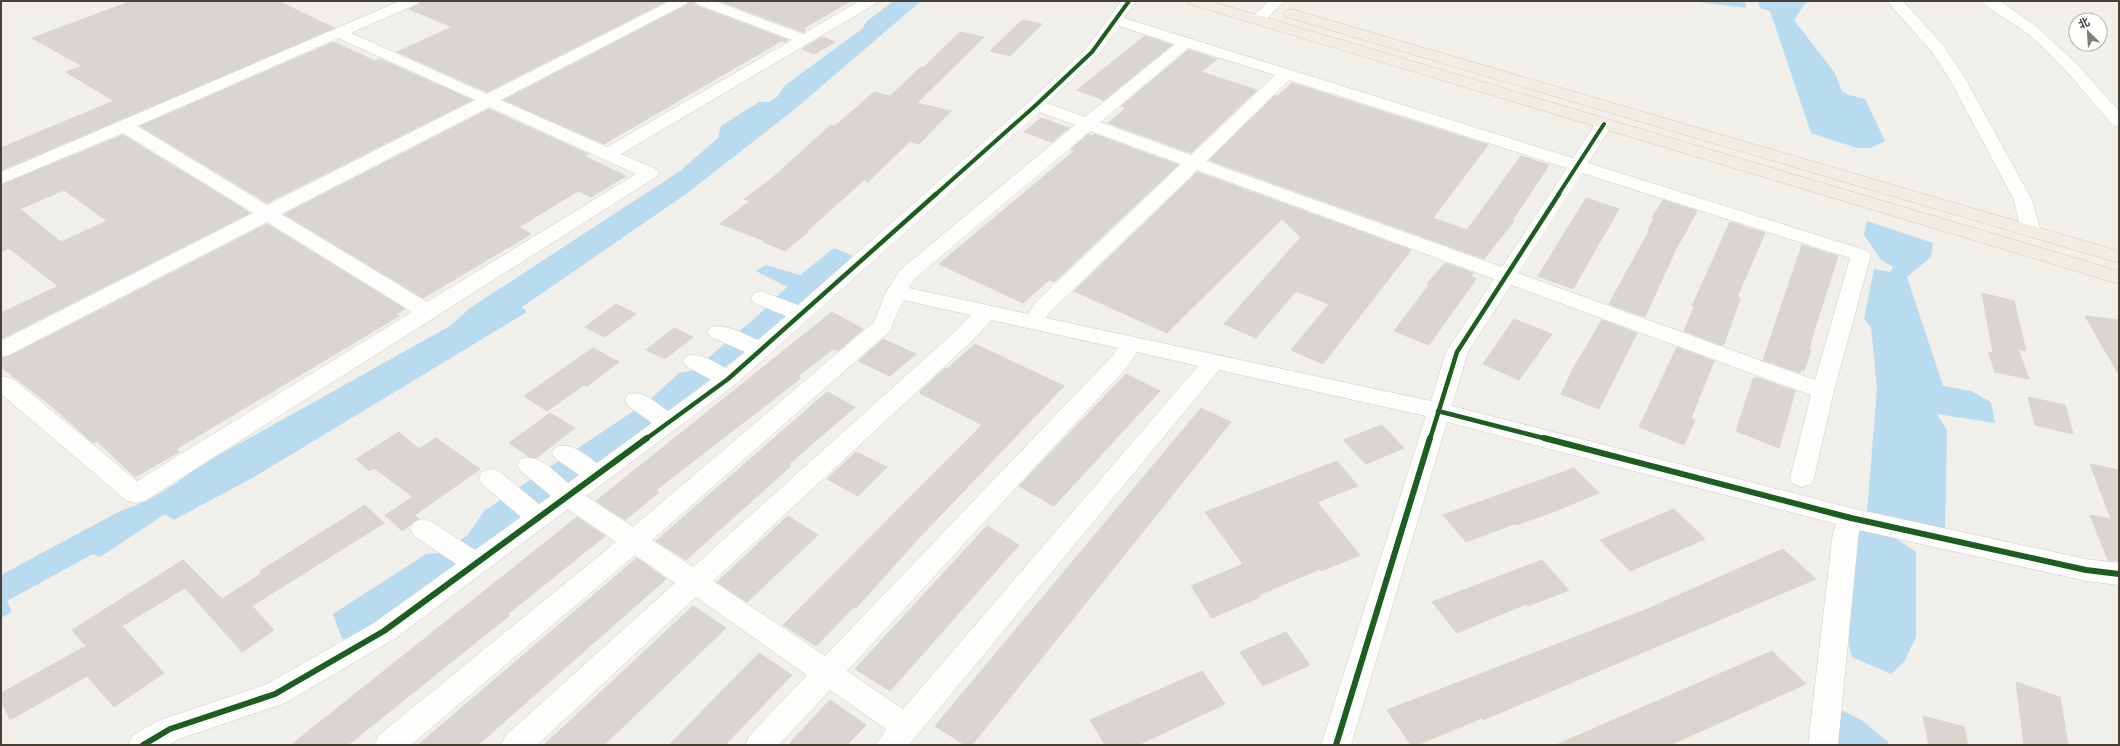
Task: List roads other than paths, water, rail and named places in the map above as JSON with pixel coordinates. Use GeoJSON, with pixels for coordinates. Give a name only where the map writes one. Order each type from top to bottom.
{"type":"FeatureCollection","features":[{"type":"Feature","properties":{"kind":"main road"},"geometry":{"type":"LineString","coordinates":[[1194,1],[2119,278]]}},
{"type":"Feature","properties":{"kind":"main road"},"geometry":{"type":"LineString","coordinates":[[1247,1],[1274,4],[2119,257]]}},
{"type":"Feature","properties":{"kind":"street"},"geometry":{"type":"LineString","coordinates":[[1,179],[412,1]]}},
{"type":"Feature","properties":{"kind":"street"},"geometry":{"type":"LineString","coordinates":[[1,350],[680,1]]}},
{"type":"Feature","properties":{"kind":"street"},"geometry":{"type":"LineString","coordinates":[[701,1],[805,40]]}},
{"type":"Feature","properties":{"kind":"street"},"geometry":{"type":"LineString","coordinates":[[608,154],[870,1]]}},
{"type":"Feature","properties":{"kind":"street"},"geometry":{"type":"LineString","coordinates":[[142,745],[170,729],[275,694],[384,632],[728,379],[1036,105],[1092,52],[1129,1]]}},
{"type":"Feature","properties":{"kind":"street"},"geometry":{"type":"LineString","coordinates":[[1894,1],[1909,15],[1938,49],[1957,78],[2023,200],[2031,231]]}},
{"type":"Feature","properties":{"kind":"street"},"geometry":{"type":"LineString","coordinates":[[1989,1],[2018,19],[2041,39],[2080,78],[2119,122]]}},
{"type":"Feature","properties":{"kind":"street"},"geometry":{"type":"LineString","coordinates":[[1257,20],[1274,4]]}},
{"type":"Feature","properties":{"kind":"street"},"geometry":{"type":"LineString","coordinates":[[1116,20],[1861,255],[1823,391],[1802,478]]}},
{"type":"Feature","properties":{"kind":"street"},"geometry":{"type":"LineString","coordinates":[[1,384],[5,385],[136,494],[650,173],[339,33]]}},
{"type":"Feature","properties":{"kind":"street"},"geometry":{"type":"LineString","coordinates":[[389,745],[634,541],[883,326],[896,292],[907,274],[1090,124],[1186,42]]}},
{"type":"Feature","properties":{"kind":"street"},"geometry":{"type":"LineString","coordinates":[[1033,322],[1043,307],[1286,74]]}},
{"type":"Feature","properties":{"kind":"street"},"geometry":{"type":"LineString","coordinates":[[1036,105],[1823,391]]}},
{"type":"Feature","properties":{"kind":"street"},"geometry":{"type":"LineString","coordinates":[[1336,745],[1457,352],[1604,124]]}},
{"type":"Feature","properties":{"kind":"street"},"geometry":{"type":"LineString","coordinates":[[124,126],[428,312]]}},
{"type":"Feature","properties":{"kind":"street"},"geometry":{"type":"LineString","coordinates":[[896,292],[1438,411],[1852,518],[2086,570],[2119,574]]}},
{"type":"Feature","properties":{"kind":"street"},"geometry":{"type":"LineString","coordinates":[[761,298],[801,314]]}},
{"type":"Feature","properties":{"kind":"street"},"geometry":{"type":"LineString","coordinates":[[516,745],[967,333],[986,312]]}},
{"type":"Feature","properties":{"kind":"street"},"geometry":{"type":"LineString","coordinates":[[718,332],[761,350]]}},
{"type":"Feature","properties":{"kind":"street"},"geometry":{"type":"LineString","coordinates":[[760,745],[1121,360],[1131,344]]}},
{"type":"Feature","properties":{"kind":"street"},"geometry":{"type":"LineString","coordinates":[[694,361],[728,379]]}},
{"type":"Feature","properties":{"kind":"street"},"geometry":{"type":"LineString","coordinates":[[529,465],[568,496],[827,672],[899,736],[1214,362]]}},
{"type":"Feature","properties":{"kind":"street"},"geometry":{"type":"LineString","coordinates":[[636,400],[668,423]]}},
{"type":"Feature","properties":{"kind":"street"},"geometry":{"type":"LineString","coordinates":[[564,453],[596,475]]}},
{"type":"Feature","properties":{"kind":"street"},"geometry":{"type":"LineString","coordinates":[[491,478],[538,518]]}},
{"type":"Feature","properties":{"kind":"street"},"geometry":{"type":"LineString","coordinates":[[1823,745],[1846,532],[1852,518]]}},
{"type":"Feature","properties":{"kind":"street"},"geometry":{"type":"LineString","coordinates":[[423,529],[476,564]]}},
{"type":"Feature","properties":{"kind":"water"},"geometry":{"type":"Polygon","coordinates":[[[894,1],[921,1],[795,109],[686,194],[522,307],[527,312],[254,477],[174,520],[165,514],[100,557],[93,554],[7,601],[12,612],[1,618],[1,575],[120,511],[153,497],[172,486],[201,465],[450,326],[470,308],[680,171],[718,138],[721,126],[759,102],[769,102],[778,96],[784,86],[862,29],[867,21],[894,1]]]}},
{"type":"Feature","properties":{"kind":"water"},"geometry":{"type":"Polygon","coordinates":[[[1690,1],[1745,1],[1746,8],[1690,1]]]}},
{"type":"Feature","properties":{"kind":"water"},"geometry":{"type":"Polygon","coordinates":[[[1758,1],[1807,1],[1794,20],[1835,73],[1842,91],[1849,95],[1865,99],[1885,141],[1870,148],[1857,148],[1811,133],[1770,11],[1760,8],[1758,1]]]}},
{"type":"Feature","properties":{"kind":"water"},"geometry":{"type":"Polygon","coordinates":[[[1867,221],[1933,243],[1931,257],[1907,277],[1943,386],[1971,391],[1991,402],[1995,423],[1937,414],[1947,430],[1945,531],[1867,512],[1877,388],[1871,327],[1864,319],[1874,269],[1890,272],[1893,267],[1881,260],[1864,235],[1867,221]]]}},
{"type":"Feature","properties":{"kind":"water"},"geometry":{"type":"Polygon","coordinates":[[[834,248],[853,256],[802,306],[681,402],[448,574],[350,638],[342,639],[333,614],[426,554],[437,553],[467,536],[484,511],[647,402],[679,373],[694,370],[756,317],[787,287],[756,271],[766,265],[800,275],[834,248]]]}},
{"type":"Feature","properties":{"kind":"water"},"geometry":{"type":"Polygon","coordinates":[[[1864,527],[1889,534],[1916,552],[1916,637],[1904,662],[1891,674],[1852,657],[1849,646],[1853,540],[1864,527]]]}},
{"type":"Feature","properties":{"kind":"water"},"geometry":{"type":"Polygon","coordinates":[[[1839,709],[1863,721],[1888,742],[1888,745],[1835,745],[1839,709]]]}}]}
